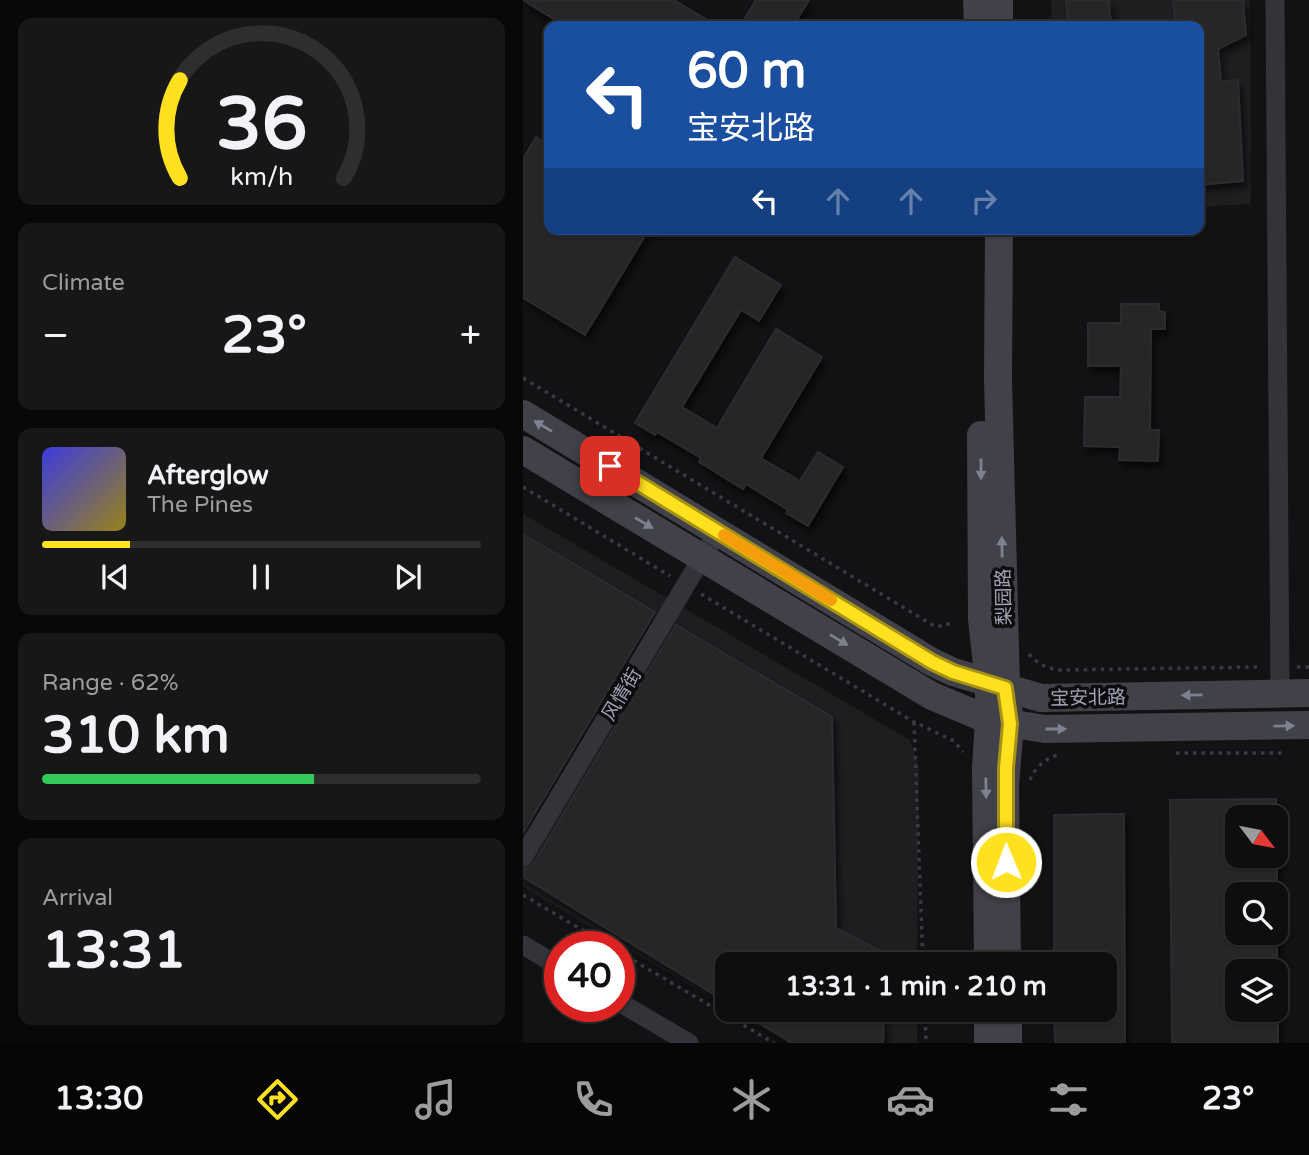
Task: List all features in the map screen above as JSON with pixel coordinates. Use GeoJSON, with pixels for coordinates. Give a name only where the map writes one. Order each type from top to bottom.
{"type":"FeatureCollection","features":[{"type":"Feature","properties":{"kind":"street"},"geometry":{"type":"LineString","coordinates":[[977,0],[978,21]]}},
{"type":"Feature","properties":{"kind":"street"},"geometry":{"type":"LineString","coordinates":[[999,0],[1000,21]]}},
{"type":"Feature","properties":{"kind":"street"},"geometry":{"type":"LineString","coordinates":[[1275,0],[1280,680]]}},
{"type":"Feature","properties":{"kind":"street","name":"梨园路"},"geometry":{"type":"LineString","coordinates":[[979,235],[982,619],[997,686]]}},
{"type":"Feature","properties":{"kind":"street","name":"梨园路"},"geometry":{"type":"LineString","coordinates":[[999,235],[997,686],[1005,786],[1007,952]]}},
{"type":"Feature","properties":{"kind":"street","name":"宝安北路"},"geometry":{"type":"LineString","coordinates":[[523,414],[932,662],[953,672],[1041,698],[1280,680],[1309,693]]}},
{"type":"Feature","properties":{"kind":"street","name":"宝安北路"},"geometry":{"type":"LineString","coordinates":[[523,450],[932,696],[999,722],[1045,729],[1309,725]]}},
{"type":"Feature","properties":{"kind":"street","name":"风情街"},"geometry":{"type":"LineString","coordinates":[[523,857],[718,531]]}},
{"type":"Feature","properties":{"kind":"street","name":"梨园路"},"geometry":{"type":"LineString","coordinates":[[988,952],[986,768],[999,722]]}},
{"type":"Feature","properties":{"kind":"street"},"geometry":{"type":"LineString","coordinates":[[523,945],[544,957]]}},
{"type":"Feature","properties":{"kind":"street"},"geometry":{"type":"LineString","coordinates":[[635,1011],[689,1043]]}},
{"type":"Feature","properties":{"kind":"street"},"geometry":{"type":"LineString","coordinates":[[988,1022],[988,1043]]}},
{"type":"Feature","properties":{"kind":"street"},"geometry":{"type":"LineString","coordinates":[[1008,1022],[1008,1043]]}},
{"type":"Feature","properties":{"kind":"path"},"geometry":{"type":"LineString","coordinates":[[523,378],[937,627],[953,623]]}},
{"type":"Feature","properties":{"kind":"path"},"geometry":{"type":"LineString","coordinates":[[523,487],[914,722],[954,741]]}},
{"type":"Feature","properties":{"kind":"path"},"geometry":{"type":"LineString","coordinates":[[1027,646],[1037,663],[1059,670],[1280,680],[1309,667]]}},
{"type":"Feature","properties":{"kind":"path"},"geometry":{"type":"LineString","coordinates":[[914,722],[923,952]]}},
{"type":"Feature","properties":{"kind":"path"},"geometry":{"type":"LineString","coordinates":[[1028,786],[1034,771],[1048,759]]}},
{"type":"Feature","properties":{"kind":"path"},"geometry":{"type":"LineString","coordinates":[[523,895],[584,931]]}},
{"type":"Feature","properties":{"kind":"path"},"geometry":{"type":"LineString","coordinates":[[635,961],[774,1043]]}},
{"type":"Feature","properties":{"kind":"path"},"geometry":{"type":"LineString","coordinates":[[925,1022],[926,1043]]}},
{"type":"Feature","properties":{"kind":"shaded area"},"geometry":{"type":"Polygon","coordinates":[[[1051,0],[1250,0],[1251,204],[1204,207],[1204,21],[1052,21],[1051,0]]]}},
{"type":"Feature","properties":{"kind":"shaded area"},"geometry":{"type":"Polygon","coordinates":[[[523,514],[910,740],[919,767],[917,952],[715,952],[715,1000],[635,953],[635,931],[598,931],[523,887],[523,514]]]}},
{"type":"Feature","properties":{"kind":"shaded area"},"geometry":{"type":"Polygon","coordinates":[[[751,1022],[917,1022],[917,1043],[787,1043],[751,1022]]]}},
{"type":"Feature","properties":{"kind":"building"},"geometry":{"type":"Polygon","coordinates":[[[523,0],[674,0],[709,21],[557,21],[523,0]]]}},
{"type":"Feature","properties":{"kind":"building"},"geometry":{"type":"Polygon","coordinates":[[[756,0],[809,0],[796,21],[743,21],[756,0]]]}},
{"type":"Feature","properties":{"kind":"building"},"geometry":{"type":"Polygon","coordinates":[[[1066,0],[1109,0],[1111,21],[1068,21],[1066,0]]]}},
{"type":"Feature","properties":{"kind":"building"},"geometry":{"type":"Polygon","coordinates":[[[1173,0],[1243,0],[1246,35],[1218,49],[1221,82],[1238,80],[1243,181],[1204,185],[1204,21],[1175,21],[1173,0]]]}},
{"type":"Feature","properties":{"kind":"building"},"geometry":{"type":"Polygon","coordinates":[[[536,137],[544,143],[544,235],[645,235],[585,335],[523,298],[523,159],[536,137]]]}},
{"type":"Feature","properties":{"kind":"building"},"geometry":{"type":"Polygon","coordinates":[[[735,257],[781,285],[759,321],[741,310],[682,407],[717,428],[776,329],[822,357],[761,458],[800,481],[818,452],[843,467],[808,526],[746,484],[743,489],[699,462],[701,458],[657,432],[655,435],[635,423],[735,257]]]}},
{"type":"Feature","properties":{"kind":"building"},"geometry":{"type":"Polygon","coordinates":[[[1121,304],[1159,304],[1159,311],[1165,312],[1165,329],[1151,329],[1150,430],[1159,430],[1158,461],[1119,460],[1120,447],[1084,446],[1085,397],[1120,397],[1121,366],[1088,366],[1088,323],[1121,323],[1121,304]]]}},
{"type":"Feature","properties":{"kind":"building"},"geometry":{"type":"Polygon","coordinates":[[[523,534],[655,612],[523,833],[523,534]]]}},
{"type":"Feature","properties":{"kind":"building"},"geometry":{"type":"Polygon","coordinates":[[[676,625],[832,717],[836,928],[882,952],[715,952],[715,995],[635,946],[635,931],[611,931],[523,877],[523,869],[534,863],[676,625]]]}},
{"type":"Feature","properties":{"kind":"building"},"geometry":{"type":"Polygon","coordinates":[[[1276,799],[1276,805],[1225,805],[1225,868],[1277,868],[1277,882],[1225,882],[1225,945],[1277,945],[1277,959],[1225,959],[1225,1022],[1278,1022],[1278,1043],[1172,1043],[1170,800],[1276,799]]]}},
{"type":"Feature","properties":{"kind":"building"},"geometry":{"type":"Polygon","coordinates":[[[1124,814],[1125,1043],[1055,1043],[1054,1022],[1117,1022],[1117,952],[1054,952],[1054,815],[1124,814]]]}},
{"type":"Feature","properties":{"kind":"building"},"geometry":{"type":"Polygon","coordinates":[[[758,1022],[884,1022],[883,1043],[792,1043],[758,1022]]]}},
{"type":"Feature","properties":{"kind":"slow traffic"},"geometry":{"type":"LineString","coordinates":[[724,535],[831,600]]}},
{"type":"Feature","properties":{"kind":"route"},"geometry":{"type":"LineString","coordinates":[[610,466],[932,662],[953,672],[1005,688],[1010,724],[1006,768],[1006,862]]}}]}
